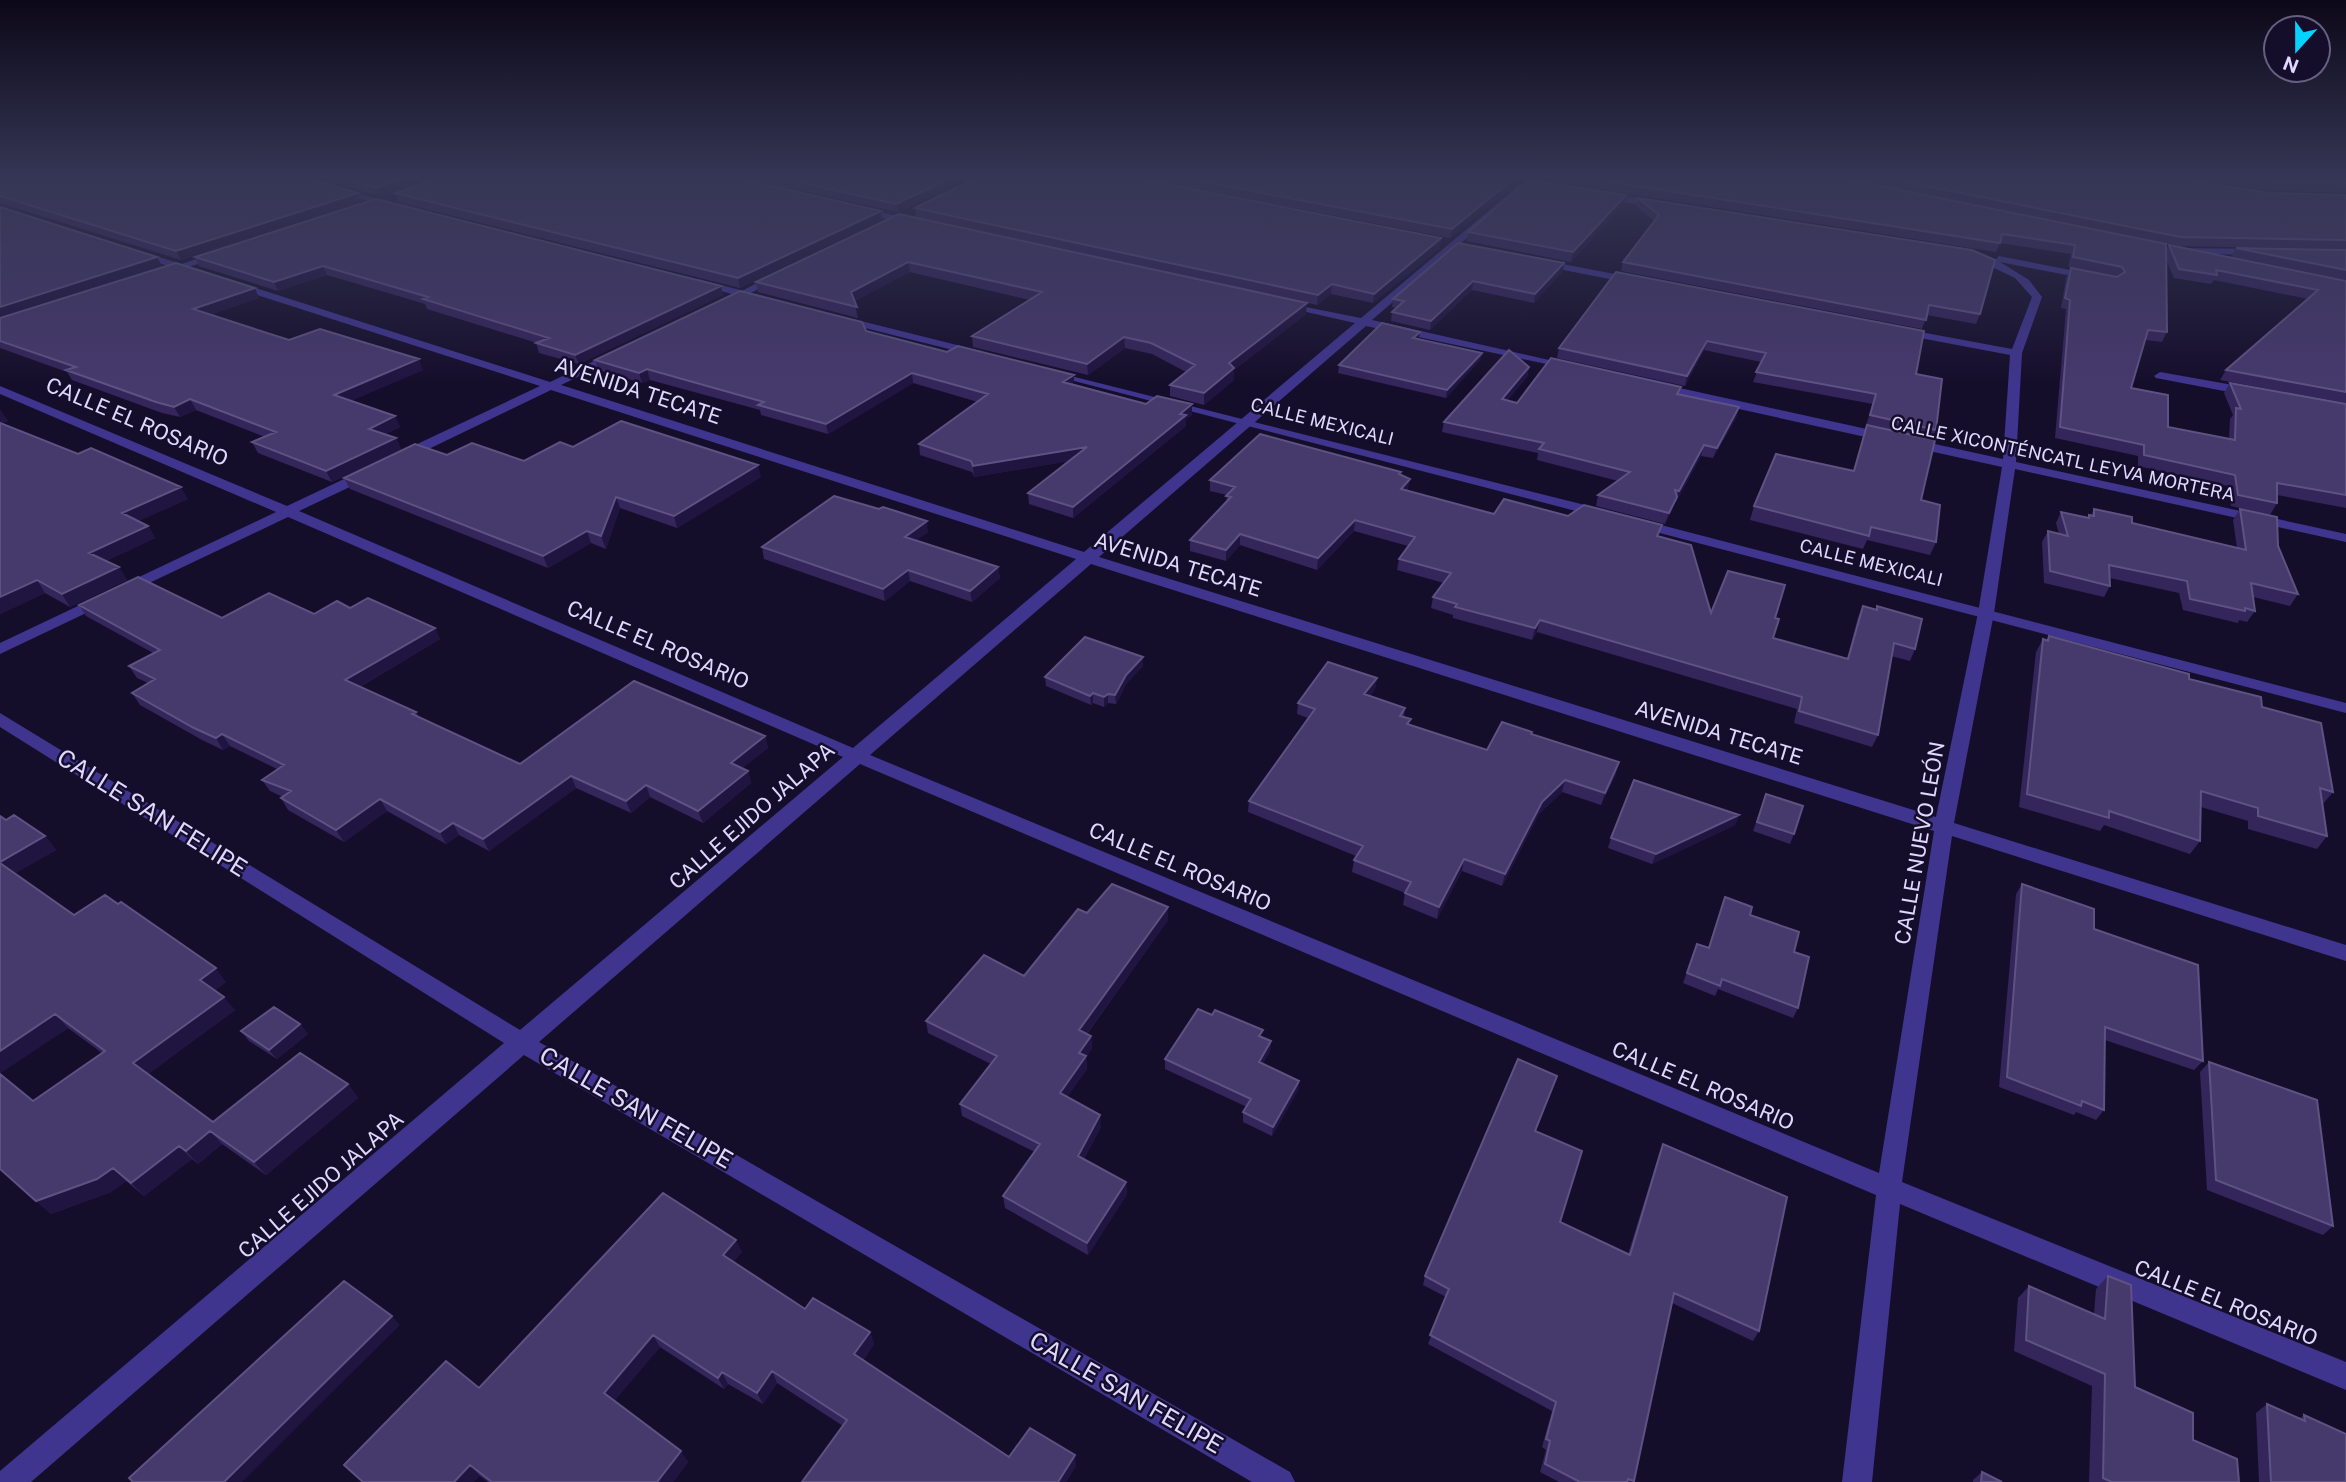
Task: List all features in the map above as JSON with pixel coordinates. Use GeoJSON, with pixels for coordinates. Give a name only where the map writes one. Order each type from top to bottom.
{"type":"FeatureCollection","features":[{"type":"Feature","properties":{"kind":"street","name":"CALLE EJIDO JALAPA"},"geometry":{"type":"LineString","coordinates":[[9,1482],[1453,245]]}},
{"type":"Feature","properties":{"kind":"street","name":"AVENIDA TECATE"},"geometry":{"type":"LineString","coordinates":[[116,246],[1087,558],[2346,953]]}},
{"type":"Feature","properties":{"kind":"street"},"geometry":{"type":"LineString","coordinates":[[2164,248],[2229,262]]}},
{"type":"Feature","properties":{"kind":"street"},"geometry":{"type":"LineString","coordinates":[[155,275],[233,250]]}},
{"type":"Feature","properties":{"kind":"street"},"geometry":{"type":"LineString","coordinates":[[2177,251],[2268,253]]}},
{"type":"Feature","properties":{"kind":"street","name":"CALLE NUEVO LEÓN"},"geometry":{"type":"LineString","coordinates":[[1857,1482],[1889,1189],[1944,825],[1986,612],[2009,466],[2016,354],[2037,297],[2032,286],[2016,274],[1964,252],[2100,278]]}},
{"type":"Feature","properties":{"kind":"street"},"geometry":{"type":"LineString","coordinates":[[1532,261],[1653,284]]}},
{"type":"Feature","properties":{"kind":"street"},"geometry":{"type":"LineString","coordinates":[[719,305],[791,271]]}},
{"type":"Feature","properties":{"kind":"street"},"geometry":{"type":"LineString","coordinates":[[689,280],[769,300]]}},
{"type":"Feature","properties":{"kind":"street"},"geometry":{"type":"LineString","coordinates":[[1271,301],[1579,369]]}},
{"type":"Feature","properties":{"kind":"street"},"geometry":{"type":"LineString","coordinates":[[835,317],[995,358]]}},
{"type":"Feature","properties":{"kind":"street"},"geometry":{"type":"LineString","coordinates":[[1882,328],[2016,354]]}},
{"type":"Feature","properties":{"kind":"street"},"geometry":{"type":"LineString","coordinates":[[390,463],[623,351]]}},
{"type":"Feature","properties":{"kind":"street","name":"CALLE MEXICALI"},"geometry":{"type":"LineString","coordinates":[[1034,368],[1986,612],[2346,708]]}},
{"type":"Feature","properties":{"kind":"street"},"geometry":{"type":"LineString","coordinates":[[2160,376],[2266,395]]}},
{"type":"Feature","properties":{"kind":"street","name":"CALLE XICONTÉNCATL LEYVA MORTERA"},"geometry":{"type":"LineString","coordinates":[[1646,384],[2346,538]]}},
{"type":"Feature","properties":{"kind":"street","name":"CALLE EL ROSARIO"},"geometry":{"type":"LineString","coordinates":[[0,390],[290,510],[857,756],[1889,1189],[2346,1377]]}},
{"type":"Feature","properties":{"kind":"street"},"geometry":{"type":"LineString","coordinates":[[0,649],[377,468]]}},
{"type":"Feature","properties":{"kind":"street","name":"CALLE SAN FELIPE"},"geometry":{"type":"LineString","coordinates":[[0,719],[522,1042],[1280,1482]]}},
{"type":"Feature","properties":{"kind":"building"},"geometry":{"type":"Polygon","coordinates":[[[0,245],[120,245],[157,257],[0,307],[0,245]]]}},
{"type":"Feature","properties":{"kind":"building"},"geometry":{"type":"Polygon","coordinates":[[[157,245],[194,245],[176,251],[157,245]]]}},
{"type":"Feature","properties":{"kind":"building"},"geometry":{"type":"Polygon","coordinates":[[[232,245],[559,245],[721,286],[575,355],[536,343],[549,338],[423,299],[428,297],[323,266],[274,282],[195,257],[232,245]]]}},
{"type":"Feature","properties":{"kind":"building"},"geometry":{"type":"Polygon","coordinates":[[[605,245],[808,245],[738,278],[605,245]]]}},
{"type":"Feature","properties":{"kind":"building"},"geometry":{"type":"Polygon","coordinates":[[[833,245],[1042,245],[1307,303],[1229,363],[1234,368],[1204,393],[1170,385],[1195,365],[1151,343],[1124,337],[1087,364],[972,336],[1042,292],[908,262],[851,292],[857,307],[756,282],[833,245]]]}},
{"type":"Feature","properties":{"kind":"building"},"geometry":{"type":"Polygon","coordinates":[[[1087,245],[1432,245],[1374,294],[1332,284],[1318,295],[1087,245]]]}},
{"type":"Feature","properties":{"kind":"building"},"geometry":{"type":"Polygon","coordinates":[[[1455,245],[1469,245],[1564,263],[1535,294],[1473,281],[1431,321],[1392,312],[1404,301],[1393,299],[1455,245]]]}},
{"type":"Feature","properties":{"kind":"building"},"geometry":{"type":"Polygon","coordinates":[[[1537,245],[1579,245],[1573,252],[1537,245]]]}},
{"type":"Feature","properties":{"kind":"building"},"geometry":{"type":"Polygon","coordinates":[[[1636,245],[1941,245],[1972,250],[1995,260],[1980,314],[1929,305],[1926,320],[1623,262],[1636,245]]]}},
{"type":"Feature","properties":{"kind":"building"},"geometry":{"type":"Polygon","coordinates":[[[2075,245],[2166,245],[2167,332],[2148,330],[2131,388],[2168,395],[2168,427],[2235,440],[2236,408],[2241,409],[2230,383],[2346,404],[2346,495],[2277,483],[2277,503],[2238,495],[2235,475],[2144,455],[2144,445],[2060,427],[2070,300],[2065,298],[2071,268],[2117,277],[2125,272],[2122,267],[2073,257],[2075,245]]]}},
{"type":"Feature","properties":{"kind":"building"},"geometry":{"type":"Polygon","coordinates":[[[2169,245],[2346,281],[2346,392],[2226,370],[2318,290],[2216,270],[2217,275],[2179,269],[2169,245]]]}},
{"type":"Feature","properties":{"kind":"building"},"geometry":{"type":"Polygon","coordinates":[[[2236,248],[2346,250],[2346,270],[2236,248]]]}},
{"type":"Feature","properties":{"kind":"building"},"geometry":{"type":"Polygon","coordinates":[[[176,263],[255,288],[193,309],[289,340],[320,329],[419,359],[334,395],[395,416],[369,429],[396,438],[326,471],[252,442],[276,432],[190,399],[174,407],[156,402],[66,370],[76,367],[0,341],[0,318],[176,263]]]}},
{"type":"Feature","properties":{"kind":"building"},"geometry":{"type":"Polygon","coordinates":[[[1616,272],[1924,331],[1916,374],[1942,379],[1936,430],[1870,415],[1876,394],[1756,372],[1766,353],[1707,341],[1687,376],[1559,348],[1616,272]]]}},
{"type":"Feature","properties":{"kind":"building"},"geometry":{"type":"Polygon","coordinates":[[[740,291],[862,322],[866,331],[947,352],[958,346],[1074,375],[1063,382],[1146,404],[1157,396],[1192,404],[1180,414],[1186,415],[1073,507],[1028,493],[1087,447],[973,466],[971,461],[919,444],[988,394],[912,373],[826,424],[758,405],[764,402],[647,369],[639,373],[595,360],[740,291]]]}},
{"type":"Feature","properties":{"kind":"building"},"geometry":{"type":"Polygon","coordinates":[[[1382,323],[1420,332],[1413,338],[1482,353],[1447,390],[1339,365],[1382,323]]]}},
{"type":"Feature","properties":{"kind":"building"},"geometry":{"type":"Polygon","coordinates":[[[1509,350],[1529,367],[1502,399],[1517,403],[1551,358],[1681,387],[1677,394],[1739,407],[1717,448],[1704,445],[1679,491],[1675,490],[1677,497],[1669,513],[1598,495],[1630,472],[1539,449],[1544,443],[1444,422],[1509,350]]]}},
{"type":"Feature","properties":{"kind":"building"},"geometry":{"type":"Polygon","coordinates":[[[621,421],[758,465],[674,516],[616,497],[601,536],[587,531],[543,556],[344,478],[415,444],[447,455],[472,443],[524,461],[560,442],[573,447],[621,421]]]}},
{"type":"Feature","properties":{"kind":"building"},"geometry":{"type":"Polygon","coordinates":[[[0,423],[78,454],[91,448],[181,487],[122,513],[148,526],[89,553],[119,567],[62,594],[37,580],[0,597],[0,423]]]}},
{"type":"Feature","properties":{"kind":"building"},"geometry":{"type":"Polygon","coordinates":[[[1867,425],[1935,440],[1921,500],[1940,505],[1936,542],[1871,527],[1869,536],[1754,506],[1776,454],[1854,471],[1867,425]]]}},
{"type":"Feature","properties":{"kind":"building"},"geometry":{"type":"Polygon","coordinates":[[[1260,434],[1401,472],[1399,474],[1410,479],[1401,489],[1494,514],[1504,499],[1568,516],[1584,505],[1662,525],[1657,536],[1691,545],[1711,613],[1728,571],[1785,585],[1775,618],[1779,619],[1773,638],[1848,659],[1863,606],[1877,610],[1877,606],[1922,619],[1915,649],[1894,643],[1878,735],[1799,711],[1802,697],[1540,620],[1535,628],[1455,607],[1457,604],[1433,597],[1451,573],[1399,559],[1415,537],[1355,520],[1318,558],[1240,534],[1226,550],[1190,540],[1231,497],[1226,496],[1235,487],[1210,480],[1260,434]]]}},
{"type":"Feature","properties":{"kind":"building"},"geometry":{"type":"Polygon","coordinates":[[[834,496],[927,521],[905,537],[998,567],[970,591],[908,570],[883,589],[762,547],[834,496]]]}},
{"type":"Feature","properties":{"kind":"building"},"geometry":{"type":"Polygon","coordinates":[[[2094,509],[2132,517],[2132,523],[2246,550],[2240,509],[2277,517],[2278,546],[2298,594],[2251,583],[2255,611],[2245,608],[2245,611],[2190,599],[2187,581],[2109,565],[2110,586],[2050,571],[2048,531],[2068,536],[2061,512],[2089,518],[2089,515],[2094,516],[2094,509]]]}},
{"type":"Feature","properties":{"kind":"building"},"geometry":{"type":"Polygon","coordinates":[[[138,577],[222,618],[269,593],[314,614],[337,601],[350,608],[368,598],[435,628],[345,680],[520,764],[634,681],[765,736],[731,763],[748,771],[698,811],[646,785],[626,801],[571,776],[483,839],[453,823],[440,832],[380,799],[336,830],[281,798],[291,791],[262,780],[284,765],[222,734],[216,738],[194,728],[132,693],[155,679],[129,666],[160,650],[79,605],[138,577]]]}},
{"type":"Feature","properties":{"kind":"building"},"geometry":{"type":"Polygon","coordinates":[[[2049,636],[2189,674],[2189,679],[2261,697],[2262,707],[2321,723],[2333,792],[2320,788],[2327,836],[2258,816],[2258,808],[2201,791],[2200,841],[2109,811],[2109,818],[2027,794],[2043,639],[2048,641],[2049,636]]]}},
{"type":"Feature","properties":{"kind":"building"},"geometry":{"type":"Polygon","coordinates":[[[1085,637],[1143,657],[1126,675],[1115,695],[1108,694],[1104,697],[1093,693],[1090,696],[1045,677],[1085,637]]]}},
{"type":"Feature","properties":{"kind":"building"},"geometry":{"type":"Polygon","coordinates":[[[1328,662],[1377,678],[1364,694],[1405,708],[1400,716],[1411,719],[1407,724],[1487,750],[1502,722],[1619,762],[1605,793],[1565,780],[1542,802],[1505,874],[1464,859],[1439,907],[1405,893],[1411,882],[1354,860],[1363,846],[1249,801],[1315,709],[1298,703],[1328,662]]]}},
{"type":"Feature","properties":{"kind":"building"},"geometry":{"type":"Polygon","coordinates":[[[1634,780],[1739,815],[1656,854],[1611,838],[1634,780]]]}},
{"type":"Feature","properties":{"kind":"building"},"geometry":{"type":"Polygon","coordinates":[[[1766,794],[1803,806],[1794,834],[1757,822],[1766,794]]]}},
{"type":"Feature","properties":{"kind":"building"},"geometry":{"type":"Polygon","coordinates":[[[14,815],[45,836],[0,862],[0,816],[6,820],[14,815]]]}},
{"type":"Feature","properties":{"kind":"building"},"geometry":{"type":"Polygon","coordinates":[[[0,863],[74,915],[105,895],[118,904],[121,902],[216,968],[200,980],[224,997],[133,1063],[213,1122],[300,1053],[348,1084],[254,1162],[210,1131],[186,1151],[179,1146],[131,1183],[113,1168],[97,1179],[36,1201],[0,1169],[0,1074],[33,1101],[105,1051],[55,1014],[0,1051],[0,863]]]}},
{"type":"Feature","properties":{"kind":"building"},"geometry":{"type":"Polygon","coordinates":[[[1112,884],[1168,907],[1079,1030],[1091,1036],[1079,1053],[1086,1056],[1060,1093],[1100,1115],[1078,1156],[1126,1182],[1087,1243],[1003,1196],[1040,1144],[960,1104],[997,1056],[926,1021],[984,955],[1024,976],[1078,909],[1087,913],[1112,884]]]}},
{"type":"Feature","properties":{"kind":"building"},"geometry":{"type":"Polygon","coordinates":[[[2022,884],[2094,909],[2094,929],[2198,965],[2203,1061],[2105,1027],[2104,1110],[2082,1101],[2081,1106],[2007,1077],[2022,884]]]}},
{"type":"Feature","properties":{"kind":"building"},"geometry":{"type":"Polygon","coordinates":[[[1725,897],[1752,907],[1750,915],[1799,932],[1794,952],[1809,957],[1798,1008],[1722,979],[1720,986],[1687,973],[1697,944],[1709,948],[1725,897]]]}},
{"type":"Feature","properties":{"kind":"building"},"geometry":{"type":"Polygon","coordinates":[[[274,1007],[300,1024],[269,1050],[241,1031],[274,1007]]]}},
{"type":"Feature","properties":{"kind":"building"},"geometry":{"type":"Polygon","coordinates":[[[1198,1009],[1212,1015],[1215,1010],[1263,1030],[1259,1036],[1271,1041],[1259,1062],[1299,1081],[1273,1127],[1243,1112],[1251,1099],[1165,1059],[1198,1009]]]}},
{"type":"Feature","properties":{"kind":"building"},"geometry":{"type":"Polygon","coordinates":[[[1518,1059],[1557,1076],[1535,1131],[1582,1151],[1560,1222],[1630,1255],[1663,1144],[1787,1197],[1759,1331],[1674,1293],[1634,1481],[1628,1479],[1627,1482],[1580,1482],[1545,1464],[1550,1441],[1546,1439],[1556,1402],[1430,1335],[1449,1289],[1425,1276],[1518,1059]]]}},
{"type":"Feature","properties":{"kind":"building"},"geometry":{"type":"Polygon","coordinates":[[[2209,1062],[2317,1100],[2333,1226],[2216,1180],[2209,1062]]]}},
{"type":"Feature","properties":{"kind":"building"},"geometry":{"type":"Polygon","coordinates":[[[663,1193],[736,1240],[723,1255],[805,1309],[813,1298],[870,1332],[854,1354],[1009,1457],[1030,1428],[1075,1455],[1058,1482],[802,1482],[847,1420],[772,1371],[757,1393],[722,1372],[718,1378],[653,1335],[604,1393],[681,1451],[657,1482],[492,1482],[470,1465],[454,1482],[363,1482],[344,1465],[446,1361],[479,1388],[663,1193]]]}},
{"type":"Feature","properties":{"kind":"building"},"geometry":{"type":"Polygon","coordinates":[[[2108,1276],[2131,1285],[2135,1387],[2193,1413],[2193,1440],[2237,1459],[2239,1482],[2112,1482],[2103,1478],[2105,1374],[2026,1340],[2029,1286],[2105,1319],[2108,1276]]]}},
{"type":"Feature","properties":{"kind":"building"},"geometry":{"type":"Polygon","coordinates":[[[344,1281],[392,1316],[224,1482],[133,1482],[129,1478],[344,1281]]]}},
{"type":"Feature","properties":{"kind":"building"},"geometry":{"type":"Polygon","coordinates":[[[2267,1404],[2305,1421],[2304,1415],[2346,1434],[2346,1482],[2271,1482],[2267,1404]]]}},
{"type":"Feature","properties":{"kind":"building"},"geometry":{"type":"Polygon","coordinates":[[[1982,1472],[2002,1482],[1981,1482],[1982,1472]]]}}]}
